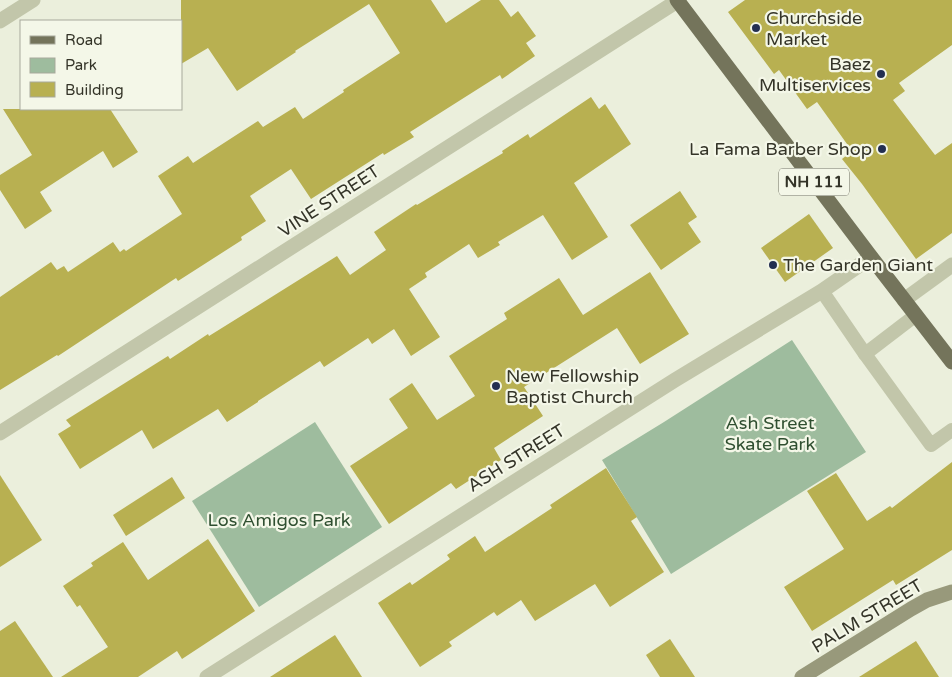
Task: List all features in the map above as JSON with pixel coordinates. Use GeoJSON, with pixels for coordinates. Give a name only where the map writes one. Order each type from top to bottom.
{"type":"FeatureCollection","features":[{"type":"Feature","properties":{"kind":"main road","name":"NH 111"},"geometry":{"type":"LineString","coordinates":[[678,0],[952,362]]}},
{"type":"Feature","properties":{"kind":"street"},"geometry":{"type":"LineString","coordinates":[[0,21],[33,0]]}},
{"type":"Feature","properties":{"kind":"street","name":"VINE STREET"},"geometry":{"type":"LineString","coordinates":[[0,433],[678,0]]}},
{"type":"Feature","properties":{"kind":"street","name":"ASH STREET"},"geometry":{"type":"LineString","coordinates":[[207,677],[666,385],[822,291],[871,257]]}},
{"type":"Feature","properties":{"kind":"street"},"geometry":{"type":"LineString","coordinates":[[904,300],[952,265]]}},
{"type":"Feature","properties":{"kind":"street","name":"PALM STREET"},"geometry":{"type":"LineString","coordinates":[[802,677],[911,608],[926,600],[952,592]]}},
{"type":"Feature","properties":{"kind":"lane"},"geometry":{"type":"LineString","coordinates":[[822,291],[864,354],[931,445],[952,430]]}},
{"type":"Feature","properties":{"kind":"lane"},"geometry":{"type":"LineString","coordinates":[[864,354],[916,315]]}},
{"type":"Feature","properties":{"kind":"green space","name":"Ash Street Skate Park"},"geometry":{"type":"Polygon","coordinates":[[[792,340],[866,452],[671,574],[602,460],[792,340]]]}},
{"type":"Feature","properties":{"kind":"green space","name":"Los Amigos Park"},"geometry":{"type":"Polygon","coordinates":[[[315,422],[382,527],[259,607],[192,501],[315,422]]]}},
{"type":"Feature","properties":{"kind":"building"},"geometry":{"type":"Polygon","coordinates":[[[181,0],[431,0],[446,23],[481,0],[499,0],[511,17],[518,11],[536,36],[526,43],[535,56],[502,79],[500,75],[410,132],[414,137],[384,155],[383,153],[311,199],[291,169],[250,196],[266,221],[241,237],[242,240],[178,281],[176,278],[58,356],[0,390],[0,297],[51,262],[57,270],[64,266],[68,272],[113,242],[120,252],[124,249],[126,251],[182,214],[158,176],[188,156],[193,163],[258,121],[263,127],[295,107],[303,119],[400,53],[369,4],[237,91],[208,48],[182,63],[181,0]]]}},
{"type":"Feature","properties":{"kind":"building"},"geometry":{"type":"Polygon","coordinates":[[[745,0],[952,0],[952,45],[899,83],[905,91],[893,100],[935,155],[952,143],[952,233],[916,259],[842,159],[852,151],[817,102],[807,109],[779,70],[774,74],[728,12],[745,0]]]}},
{"type":"Feature","properties":{"kind":"building"},"geometry":{"type":"Polygon","coordinates":[[[591,97],[599,109],[605,104],[631,144],[574,183],[608,237],[572,260],[543,215],[498,242],[500,245],[478,258],[469,244],[425,273],[427,277],[409,289],[440,337],[411,356],[394,329],[372,344],[368,338],[324,367],[320,361],[227,422],[218,409],[153,449],[142,430],[80,469],[58,434],[71,426],[66,420],[168,356],[170,359],[208,334],[209,336],[337,256],[350,275],[386,250],[374,232],[416,204],[503,153],[502,151],[528,134],[530,138],[591,97]]]}},
{"type":"Feature","properties":{"kind":"building"},"geometry":{"type":"Polygon","coordinates":[[[3,109],[111,110],[138,152],[113,168],[103,151],[40,192],[52,211],[25,229],[0,190],[0,175],[32,155],[3,109]]]}},
{"type":"Feature","properties":{"kind":"building"},"geometry":{"type":"Polygon","coordinates":[[[680,191],[697,217],[688,223],[701,242],[661,270],[630,225],[680,191]]]}},
{"type":"Feature","properties":{"kind":"building"},"geometry":{"type":"Polygon","coordinates":[[[809,214],[833,248],[785,282],[761,248],[809,214]]]}},
{"type":"Feature","properties":{"kind":"building"},"geometry":{"type":"Polygon","coordinates":[[[650,272],[689,334],[640,364],[617,328],[524,387],[543,416],[494,448],[501,460],[456,489],[451,483],[389,524],[350,466],[408,428],[389,399],[412,383],[437,420],[475,396],[449,356],[507,319],[504,313],[559,278],[583,315],[650,272]]]}},
{"type":"Feature","properties":{"kind":"building"},"geometry":{"type":"Polygon","coordinates":[[[952,462],[952,550],[896,585],[893,580],[812,631],[784,587],[844,549],[807,491],[836,473],[867,521],[890,506],[892,508],[952,462]]]}},
{"type":"Feature","properties":{"kind":"building"},"geometry":{"type":"Polygon","coordinates":[[[606,468],[637,517],[631,521],[664,572],[610,607],[595,584],[535,621],[521,600],[497,616],[494,612],[449,642],[452,646],[420,667],[378,603],[410,582],[412,585],[450,559],[447,555],[475,536],[485,552],[552,508],[550,505],[606,468]]]}},
{"type":"Feature","properties":{"kind":"building"},"geometry":{"type":"Polygon","coordinates":[[[0,475],[42,540],[0,567],[0,475]]]}},
{"type":"Feature","properties":{"kind":"building"},"geometry":{"type":"Polygon","coordinates":[[[172,477],[185,498],[126,536],[113,515],[172,477]]]}},
{"type":"Feature","properties":{"kind":"building"},"geometry":{"type":"Polygon","coordinates":[[[208,539],[255,611],[182,659],[177,651],[138,677],[61,677],[108,647],[80,605],[77,607],[63,586],[93,566],[91,563],[123,542],[148,580],[208,539]]]}},
{"type":"Feature","properties":{"kind":"building"},"geometry":{"type":"Polygon","coordinates":[[[15,621],[53,677],[0,677],[0,631],[15,621]]]}},
{"type":"Feature","properties":{"kind":"building"},"geometry":{"type":"Polygon","coordinates":[[[335,635],[362,677],[270,677],[335,635]]]}},
{"type":"Feature","properties":{"kind":"building"},"geometry":{"type":"Polygon","coordinates":[[[670,639],[695,677],[660,677],[646,655],[670,639]]]}},
{"type":"Feature","properties":{"kind":"building"},"geometry":{"type":"Polygon","coordinates":[[[916,641],[939,677],[859,677],[916,641]]]}},
{"type":"Feature","properties":{"kind":"place","name":"Churchside Market"},"geometry":{"type":"Point","coordinates":[756,28]}},
{"type":"Feature","properties":{"kind":"place","name":"Baez Multiservices"},"geometry":{"type":"Point","coordinates":[881,74]}},
{"type":"Feature","properties":{"kind":"place","name":"La Fama Barber Shop"},"geometry":{"type":"Point","coordinates":[882,149]}},
{"type":"Feature","properties":{"kind":"place","name":"The Garden Giant"},"geometry":{"type":"Point","coordinates":[773,265]}},
{"type":"Feature","properties":{"kind":"place","name":"New Fellowship Baptist Church"},"geometry":{"type":"Point","coordinates":[496,386]}}]}
